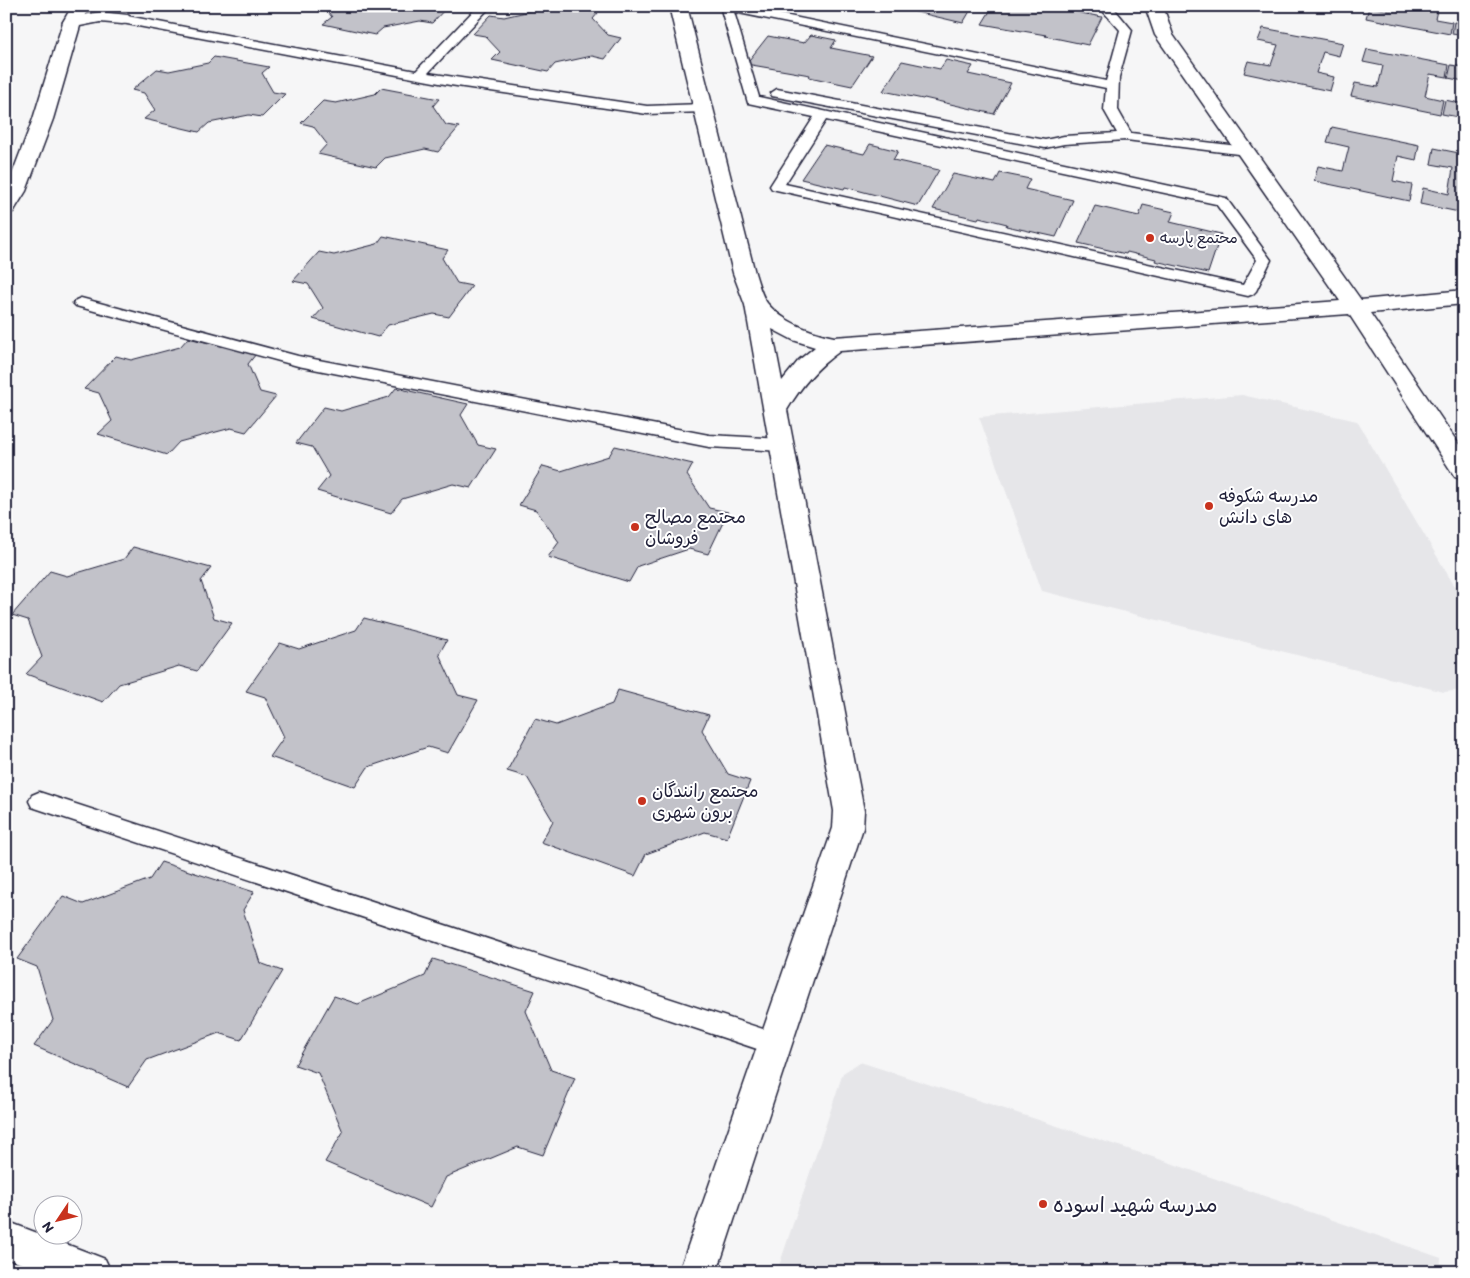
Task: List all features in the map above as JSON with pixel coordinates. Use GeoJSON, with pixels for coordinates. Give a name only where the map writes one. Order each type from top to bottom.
{"type":"FeatureCollection","features":[{"type":"Feature","properties":{"kind":"street"},"geometry":{"type":"LineString","coordinates":[[678,6],[744,273],[756,305],[850,811],[848,828],[698,1272]]}},
{"type":"Feature","properties":{"kind":"street"},"geometry":{"type":"LineString","coordinates":[[1154,6],[1164,35],[1355,307],[1464,471]]}},
{"type":"Feature","properties":{"kind":"street"},"geometry":{"type":"LineString","coordinates":[[6,208],[16,191],[77,14],[122,19]]}},
{"type":"Feature","properties":{"kind":"street"},"geometry":{"type":"LineString","coordinates":[[756,305],[778,324],[805,338],[834,344],[1355,307],[1464,297]]}},
{"type":"Feature","properties":{"kind":"street"},"geometry":{"type":"LineString","coordinates":[[775,410],[801,370],[812,358],[834,344]]}},
{"type":"Feature","properties":{"kind":"street"},"geometry":{"type":"LineString","coordinates":[[6,1239],[92,1272]]}},
{"type":"Feature","properties":{"kind":"lane"},"geometry":{"type":"LineString","coordinates":[[419,75],[484,6]]}},
{"type":"Feature","properties":{"kind":"lane"},"geometry":{"type":"LineString","coordinates":[[1101,6],[1106,7],[1126,30],[1113,77],[1111,110],[1126,136]]}},
{"type":"Feature","properties":{"kind":"lane"},"geometry":{"type":"LineString","coordinates":[[822,116],[777,186],[1248,291],[1264,260],[1221,201],[753,100],[726,7],[1112,86]]}},
{"type":"Feature","properties":{"kind":"lane"},"geometry":{"type":"LineString","coordinates":[[122,19],[419,75],[647,110],[703,108]]}},
{"type":"Feature","properties":{"kind":"lane"},"geometry":{"type":"LineString","coordinates":[[749,87],[1045,144],[1064,140],[1126,136],[1246,151]]}},
{"type":"Feature","properties":{"kind":"lane"},"geometry":{"type":"LineString","coordinates":[[1060,167],[1064,140]]}},
{"type":"Feature","properties":{"kind":"lane"},"geometry":{"type":"LineString","coordinates":[[81,303],[298,360],[709,441],[782,445]]}},
{"type":"Feature","properties":{"kind":"lane"},"geometry":{"type":"LineString","coordinates":[[39,801],[775,1044]]}},
{"type":"Feature","properties":{"kind":"shaded area","name":"مدرسه شکوفه های دانش"},"geometry":{"type":"Polygon","coordinates":[[[1242,395],[1357,421],[1464,602],[1464,690],[1444,692],[1042,591],[979,417],[1242,395]]]}},
{"type":"Feature","properties":{"kind":"shaded area","name":"مدرسه شهید اسوده"},"geometry":{"type":"Polygon","coordinates":[[[860,1062],[1165,1161],[1441,1258],[1440,1272],[777,1272],[843,1073],[860,1062]]]}},
{"type":"Feature","properties":{"kind":"building"},"geometry":{"type":"Polygon","coordinates":[[[323,6],[448,6],[432,23],[420,21],[383,28],[375,35],[323,24],[332,17],[323,6]]]}},
{"type":"Feature","properties":{"kind":"building"},"geometry":{"type":"Polygon","coordinates":[[[541,6],[557,6],[598,13],[593,19],[608,35],[621,38],[605,59],[592,56],[555,64],[548,72],[492,60],[500,52],[485,36],[473,34],[491,15],[504,17],[539,9],[541,6]]]}},
{"type":"Feature","properties":{"kind":"building"},"geometry":{"type":"Polygon","coordinates":[[[880,6],[973,6],[963,23],[899,8],[880,6]]]}},
{"type":"Feature","properties":{"kind":"building"},"geometry":{"type":"Polygon","coordinates":[[[993,6],[1062,6],[1060,9],[1102,17],[1088,45],[1046,35],[982,24],[993,6]]]}},
{"type":"Feature","properties":{"kind":"building"},"geometry":{"type":"Polygon","coordinates":[[[1393,6],[1438,6],[1435,19],[1452,22],[1450,34],[1366,18],[1369,7],[1391,11],[1393,6]]]}},
{"type":"Feature","properties":{"kind":"building"},"geometry":{"type":"Polygon","coordinates":[[[1454,22],[1464,24],[1464,36],[1452,34],[1454,22]]]}},
{"type":"Feature","properties":{"kind":"building"},"geometry":{"type":"Polygon","coordinates":[[[1263,28],[1343,43],[1339,56],[1323,52],[1316,73],[1334,77],[1330,91],[1244,73],[1248,61],[1271,65],[1278,45],[1258,41],[1263,28]]]}},
{"type":"Feature","properties":{"kind":"building"},"geometry":{"type":"Polygon","coordinates":[[[811,35],[836,40],[831,48],[872,56],[852,86],[809,77],[810,75],[746,64],[768,36],[804,43],[811,35]]]}},
{"type":"Feature","properties":{"kind":"building"},"geometry":{"type":"Polygon","coordinates":[[[1367,49],[1449,65],[1447,77],[1430,74],[1425,96],[1443,100],[1440,114],[1351,96],[1355,83],[1378,87],[1383,66],[1363,62],[1367,49]]]}},
{"type":"Feature","properties":{"kind":"building"},"geometry":{"type":"Polygon","coordinates":[[[214,57],[269,67],[262,73],[273,92],[285,94],[262,117],[249,115],[209,123],[199,132],[144,119],[155,110],[144,93],[132,90],[157,69],[169,71],[208,63],[214,57]]]}},
{"type":"Feature","properties":{"kind":"building"},"geometry":{"type":"Polygon","coordinates":[[[946,60],[973,66],[968,74],[1011,83],[994,114],[883,91],[902,61],[940,69],[946,60]]]}},
{"type":"Feature","properties":{"kind":"building"},"geometry":{"type":"Polygon","coordinates":[[[1451,65],[1464,67],[1464,81],[1448,78],[1451,65]]]}},
{"type":"Feature","properties":{"kind":"building"},"geometry":{"type":"Polygon","coordinates":[[[381,88],[439,99],[433,106],[446,125],[459,127],[438,152],[425,149],[385,158],[376,167],[318,154],[327,144],[313,126],[301,123],[323,101],[336,103],[375,94],[381,88]]]}},
{"type":"Feature","properties":{"kind":"building"},"geometry":{"type":"Polygon","coordinates":[[[1445,100],[1464,104],[1464,118],[1442,114],[1445,100]]]}},
{"type":"Feature","properties":{"kind":"building"},"geometry":{"type":"Polygon","coordinates":[[[1332,127],[1419,145],[1416,160],[1398,156],[1393,181],[1412,185],[1409,201],[1314,181],[1318,166],[1343,171],[1349,147],[1327,142],[1332,127]]]}},
{"type":"Feature","properties":{"kind":"building"},"geometry":{"type":"Polygon","coordinates":[[[870,144],[898,151],[893,160],[939,170],[918,206],[845,187],[844,189],[801,179],[824,145],[864,154],[870,144]]]}},
{"type":"Feature","properties":{"kind":"building"},"geometry":{"type":"Polygon","coordinates":[[[1434,148],[1464,154],[1464,213],[1420,204],[1423,188],[1449,194],[1453,168],[1431,164],[1434,148]]]}},
{"type":"Feature","properties":{"kind":"building"},"geometry":{"type":"Polygon","coordinates":[[[1000,173],[1030,179],[1025,189],[1073,200],[1056,237],[1006,226],[1007,224],[979,217],[978,219],[933,209],[953,174],[995,183],[1000,173]]]}},
{"type":"Feature","properties":{"kind":"building","name":"محتمع پارسه"},"geometry":{"type":"Polygon","coordinates":[[[1143,205],[1174,212],[1170,222],[1221,234],[1208,273],[1155,261],[1156,259],[1127,252],[1126,254],[1078,243],[1095,206],[1139,216],[1143,205]]]}},
{"type":"Feature","properties":{"kind":"building"},"geometry":{"type":"Polygon","coordinates":[[[383,236],[448,250],[442,258],[457,283],[472,286],[449,317],[434,314],[388,325],[378,337],[313,319],[323,308],[308,284],[293,281],[319,252],[334,255],[377,244],[383,236]]]}},
{"type":"Feature","properties":{"kind":"building"},"geometry":{"type":"Polygon","coordinates":[[[188,338],[256,354],[248,364],[260,392],[276,396],[246,432],[231,428],[179,442],[167,455],[98,434],[112,421],[99,393],[84,389],[116,356],[131,360],[180,347],[188,338]]]}},
{"type":"Feature","properties":{"kind":"building"},"geometry":{"type":"Polygon","coordinates":[[[396,388],[468,404],[461,415],[478,445],[496,449],[471,488],[453,484],[402,499],[391,513],[317,491],[329,476],[312,447],[296,443],[324,407],[341,411],[389,397],[396,388]]]}},
{"type":"Feature","properties":{"kind":"building","name":"محتمع مصالح فروشان"},"geometry":{"type":"Polygon","coordinates":[[[615,446],[693,464],[687,475],[709,508],[728,512],[708,554],[689,549],[638,566],[629,582],[548,557],[559,542],[536,510],[519,505],[543,466],[561,471],[609,456],[615,446]]]}},
{"type":"Feature","properties":{"kind":"building"},"geometry":{"type":"Polygon","coordinates":[[[133,547],[211,568],[201,581],[214,618],[232,623],[197,671],[179,666],[119,684],[103,702],[26,674],[42,657],[28,620],[12,615],[50,571],[67,576],[124,559],[133,547]]]}},
{"type":"Feature","properties":{"kind":"building"},"geometry":{"type":"Polygon","coordinates":[[[364,618],[447,640],[439,654],[458,695],[478,700],[448,753],[428,747],[368,767],[355,787],[270,757],[284,737],[265,697],[246,691],[280,643],[299,649],[356,630],[364,618]]]}},
{"type":"Feature","properties":{"kind":"building","name":"محتمع رانندگان برون شهری"},"geometry":{"type":"Polygon","coordinates":[[[618,690],[709,715],[702,730],[728,774],[750,781],[727,838],[705,832],[646,854],[635,876],[541,842],[553,821],[527,777],[507,771],[535,719],[556,725],[612,704],[618,690]]]}},
{"type":"Feature","properties":{"kind":"building"},"geometry":{"type":"Polygon","coordinates":[[[161,862],[254,892],[243,910],[260,963],[282,971],[241,1040],[219,1033],[147,1060],[128,1087],[34,1046],[53,1020],[37,967],[17,959],[63,896],[83,904],[150,879],[161,862]]]}},
{"type":"Feature","properties":{"kind":"building"},"geometry":{"type":"Polygon","coordinates":[[[433,959],[535,991],[526,1011],[551,1070],[575,1078],[543,1155],[518,1147],[446,1177],[431,1207],[325,1162],[343,1132],[318,1073],[295,1065],[334,996],[358,1004],[425,976],[433,959]]]}},
{"type":"Feature","properties":{"kind":"place","name":"محتمع پارسه"},"geometry":{"type":"Point","coordinates":[1150,238]}},
{"type":"Feature","properties":{"kind":"place","name":"مدرسه شکوفه های دانش"},"geometry":{"type":"Point","coordinates":[1209,506]}},
{"type":"Feature","properties":{"kind":"place","name":"محتمع مصالح فروشان"},"geometry":{"type":"Point","coordinates":[635,527]}},
{"type":"Feature","properties":{"kind":"place","name":"محتمع رانندگان برون شهری"},"geometry":{"type":"Point","coordinates":[642,801]}},
{"type":"Feature","properties":{"kind":"place","name":"مدرسه شهید اسوده"},"geometry":{"type":"Point","coordinates":[1043,1204]}}]}
